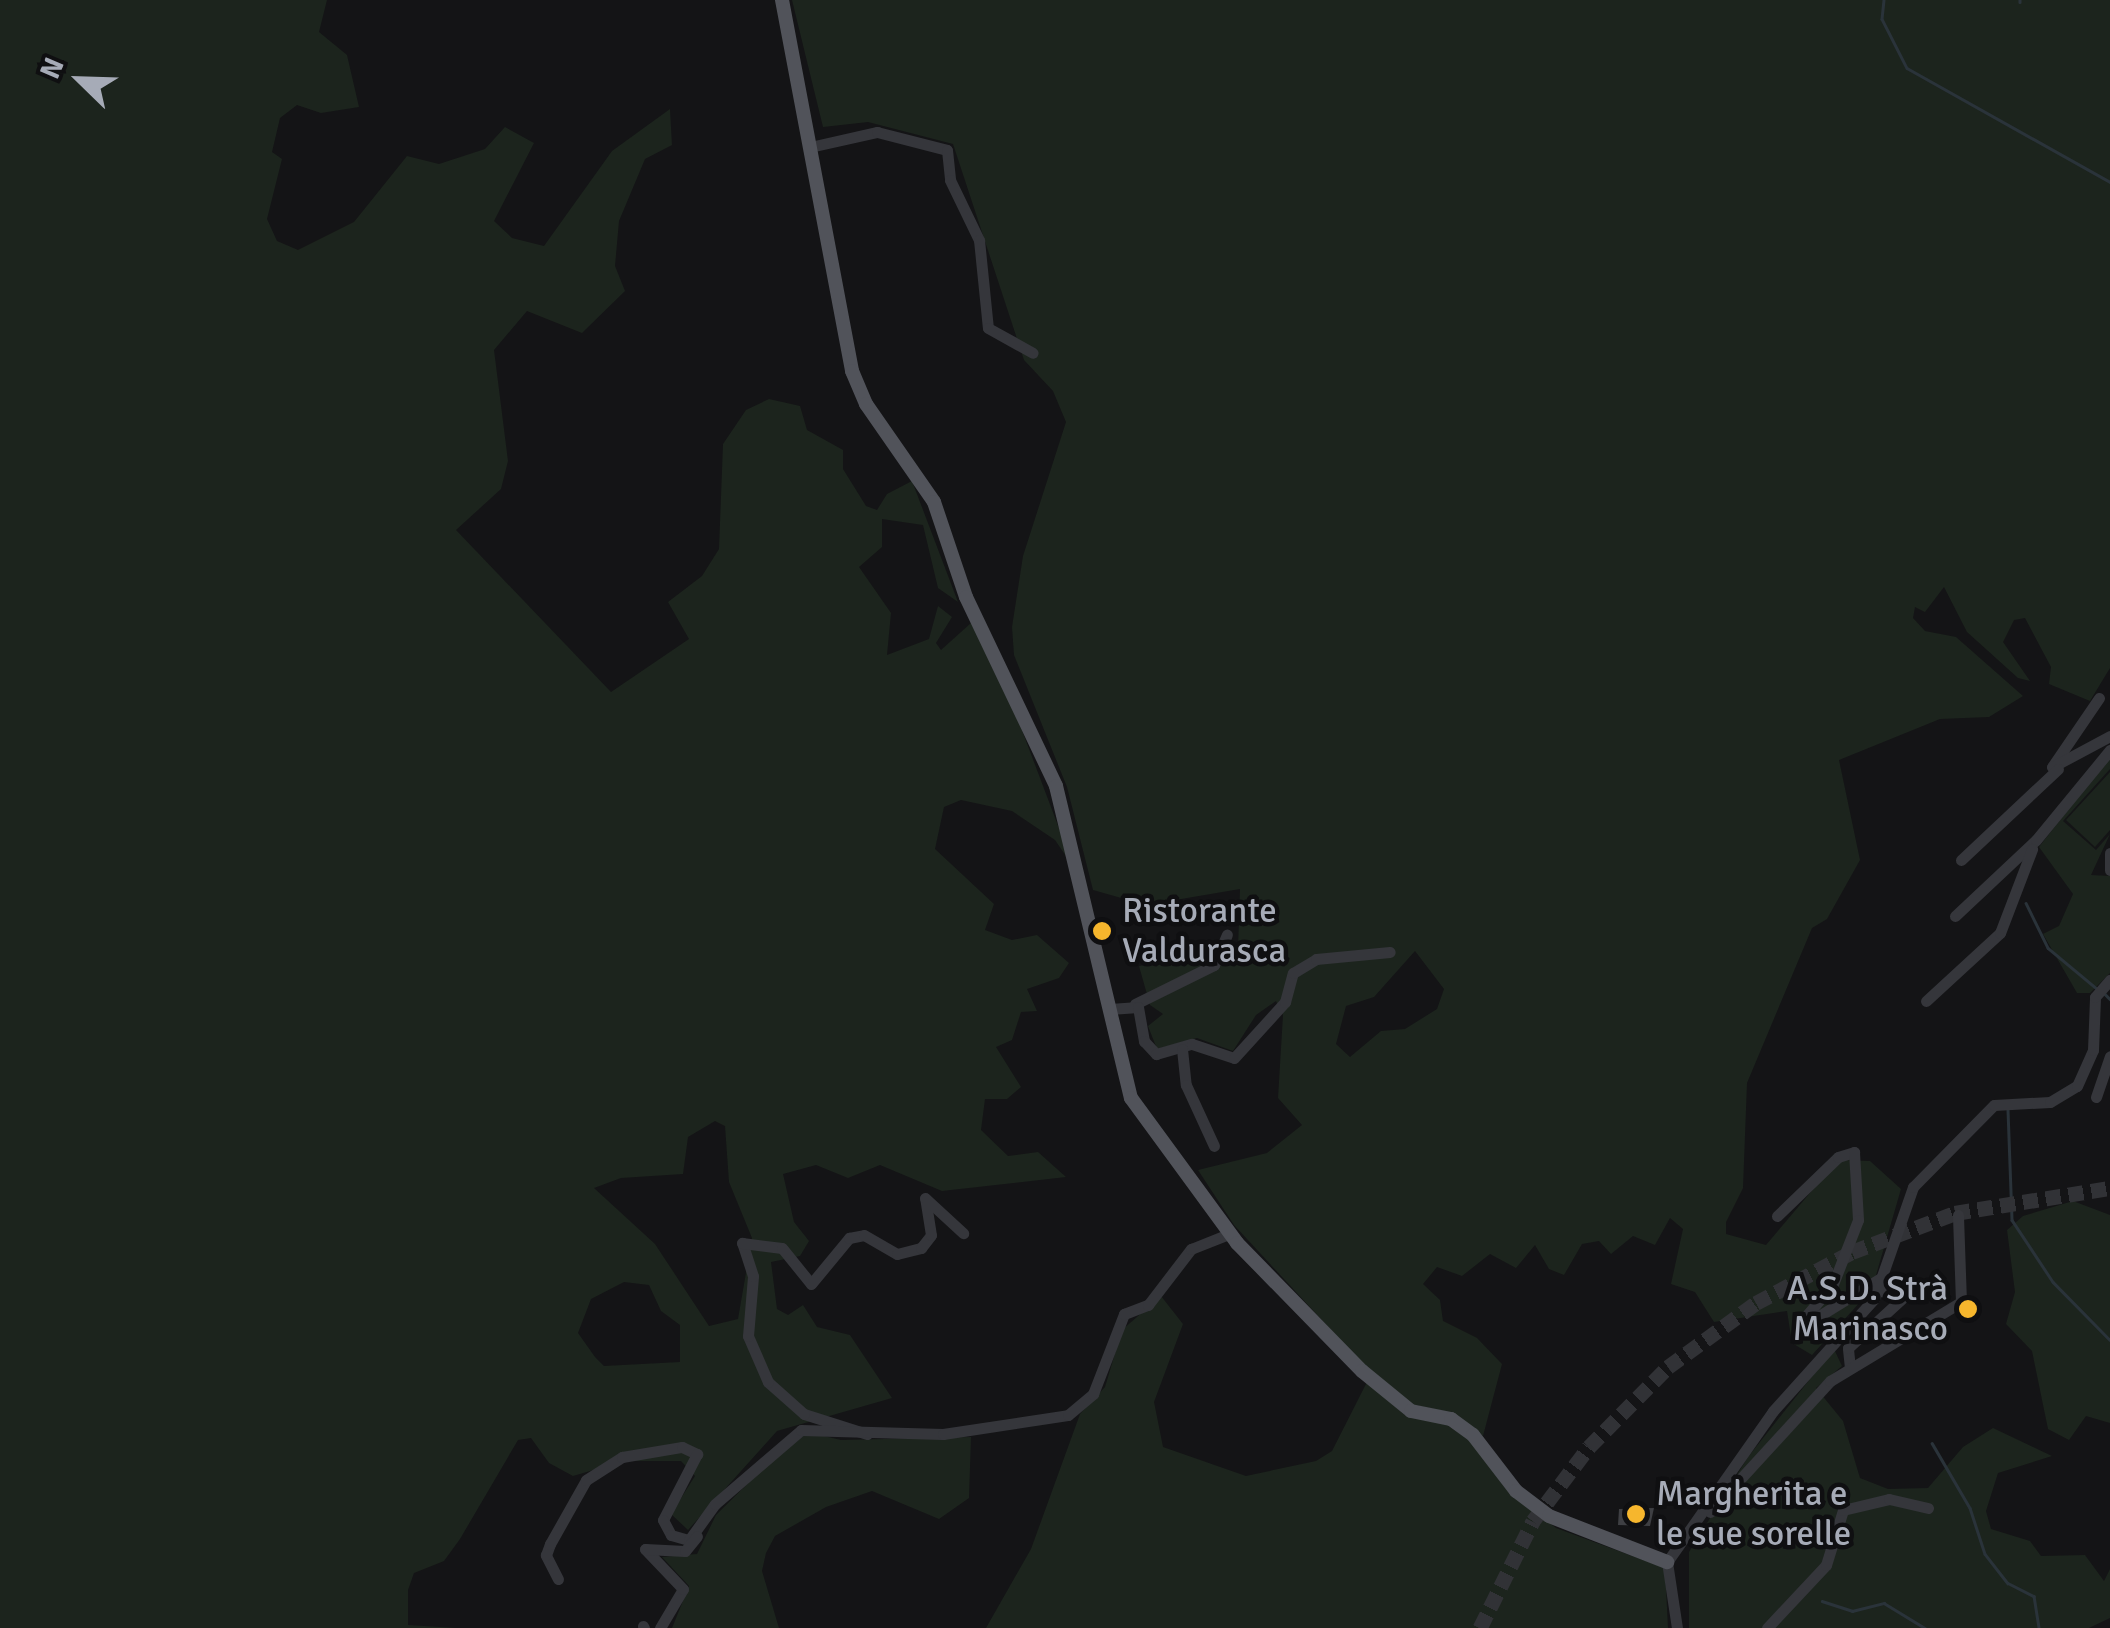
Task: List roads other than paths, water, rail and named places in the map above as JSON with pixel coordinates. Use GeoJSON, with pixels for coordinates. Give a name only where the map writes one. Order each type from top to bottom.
{"type":"FeatureCollection","features":[{"type":"Feature","properties":{"kind":"main road"},"geometry":{"type":"LineString","coordinates":[[782,0],[858,388],[934,502],[966,597],[1056,786],[1131,1098],[1230,1233],[1362,1370],[1411,1411],[1451,1420],[1473,1434],[1527,1500],[1560,1523],[1667,1562]]}},
{"type":"Feature","properties":{"kind":"street"},"geometry":{"type":"LineString","coordinates":[[810,147],[877,132],[947,150],[950,180],[980,240],[988,328],[1032,353]]}},
{"type":"Feature","properties":{"kind":"street"},"geometry":{"type":"LineString","coordinates":[[2058,769],[2052,760],[2099,698]]}},
{"type":"Feature","properties":{"kind":"street"},"geometry":{"type":"LineString","coordinates":[[1961,860],[2058,769],[2110,736]]}},
{"type":"Feature","properties":{"kind":"street"},"geometry":{"type":"LineString","coordinates":[[1955,916],[2036,840],[2110,750]]}},
{"type":"Feature","properties":{"kind":"street"},"geometry":{"type":"LineString","coordinates":[[1926,1001],[2000,933],[2036,840]]}},
{"type":"Feature","properties":{"kind":"street"},"geometry":{"type":"LineString","coordinates":[[2110,853],[2110,870]]}},
{"type":"Feature","properties":{"kind":"street"},"geometry":{"type":"LineString","coordinates":[[1110,1010],[1135,1004],[1214,965],[1228,935]]}},
{"type":"Feature","properties":{"kind":"street"},"geometry":{"type":"LineString","coordinates":[[1135,1004],[1152,1052],[1205,1046],[1235,1057],[1288,998],[1293,974],[1316,960],[1390,952]]}},
{"type":"Feature","properties":{"kind":"street"},"geometry":{"type":"LineString","coordinates":[[1706,1514],[1761,1426],[1879,1291],[1914,1186],[1994,1105],[2057,1100],[2083,1078],[2095,997],[2110,980]]}},
{"type":"Feature","properties":{"kind":"street"},"geometry":{"type":"LineString","coordinates":[[1182,1049],[1186,1085],[1214,1146]]}},
{"type":"Feature","properties":{"kind":"street"},"geometry":{"type":"LineString","coordinates":[[2096,1098],[2110,1056]]}},
{"type":"Feature","properties":{"kind":"street"},"geometry":{"type":"LineString","coordinates":[[1777,1216],[1838,1157],[1854,1152],[1858,1220],[1832,1284],[1808,1314],[1819,1316],[1884,1276]]}},
{"type":"Feature","properties":{"kind":"street"},"geometry":{"type":"LineString","coordinates":[[867,1434],[804,1414],[768,1382],[748,1336],[753,1276],[742,1243],[782,1248],[811,1284],[850,1238],[864,1236],[897,1254],[922,1248],[931,1234],[925,1198],[963,1233]]}},
{"type":"Feature","properties":{"kind":"street"},"geometry":{"type":"LineString","coordinates":[[1677,1628],[1667,1562],[1706,1514],[1850,1368],[1961,1302],[1958,1215]]}},
{"type":"Feature","properties":{"kind":"street"},"geometry":{"type":"LineString","coordinates":[[660,1628],[683,1589],[645,1549],[686,1552],[714,1504],[789,1435],[942,1434],[1068,1415],[1098,1384],[1124,1314],[1148,1304],[1190,1249],[1230,1233]]}},
{"type":"Feature","properties":{"kind":"street"},"geometry":{"type":"LineString","coordinates":[[1850,1368],[1848,1348],[1907,1294],[1879,1291]]}},
{"type":"Feature","properties":{"kind":"street"},"geometry":{"type":"LineString","coordinates":[[558,1579],[546,1555],[550,1544],[586,1480],[622,1457],[694,1450],[696,1467],[662,1520],[676,1538],[696,1536]]}},
{"type":"Feature","properties":{"kind":"street"},"geometry":{"type":"LineString","coordinates":[[1767,1628],[1826,1565],[1843,1510],[1888,1498],[1928,1508]]}},
{"type":"Feature","properties":{"kind":"waterway"},"geometry":{"type":"LineString","coordinates":[[1884,0],[1882,19],[1907,68],[2110,182]]}},
{"type":"Feature","properties":{"kind":"waterway"},"geometry":{"type":"LineString","coordinates":[[2026,903],[2048,948],[2096,988]]}},
{"type":"Feature","properties":{"kind":"waterway"},"geometry":{"type":"LineString","coordinates":[[2103,992],[2110,999]]}},
{"type":"Feature","properties":{"kind":"waterway"},"geometry":{"type":"LineString","coordinates":[[2008,1110],[2012,1220],[2053,1282],[2110,1340]]}},
{"type":"Feature","properties":{"kind":"waterway"},"geometry":{"type":"LineString","coordinates":[[1932,1443],[1970,1508],[1985,1554],[2008,1583],[2034,1596],[2039,1628]]}},
{"type":"Feature","properties":{"kind":"waterway"},"geometry":{"type":"LineString","coordinates":[[1822,1601],[1852,1611],[1884,1603],[1925,1628]]}},
{"type":"Feature","properties":{"kind":"tunnel"},"geometry":{"type":"LineString","coordinates":[[1480,1628],[1533,1521],[1589,1447],[1668,1367],[1756,1303],[1852,1252],[1955,1213],[2110,1188]]}},
{"type":"Feature","properties":{"kind":"place","name":"Ristorante Valdurasca"},"geometry":{"type":"Point","coordinates":[1102,931]}},
{"type":"Feature","properties":{"kind":"place","name":"A.S.D. Strà Marinasco"},"geometry":{"type":"Point","coordinates":[1968,1309]}},
{"type":"Feature","properties":{"kind":"place","name":"Margherita e le sue sorelle"},"geometry":{"type":"Point","coordinates":[1636,1514]}}]}
